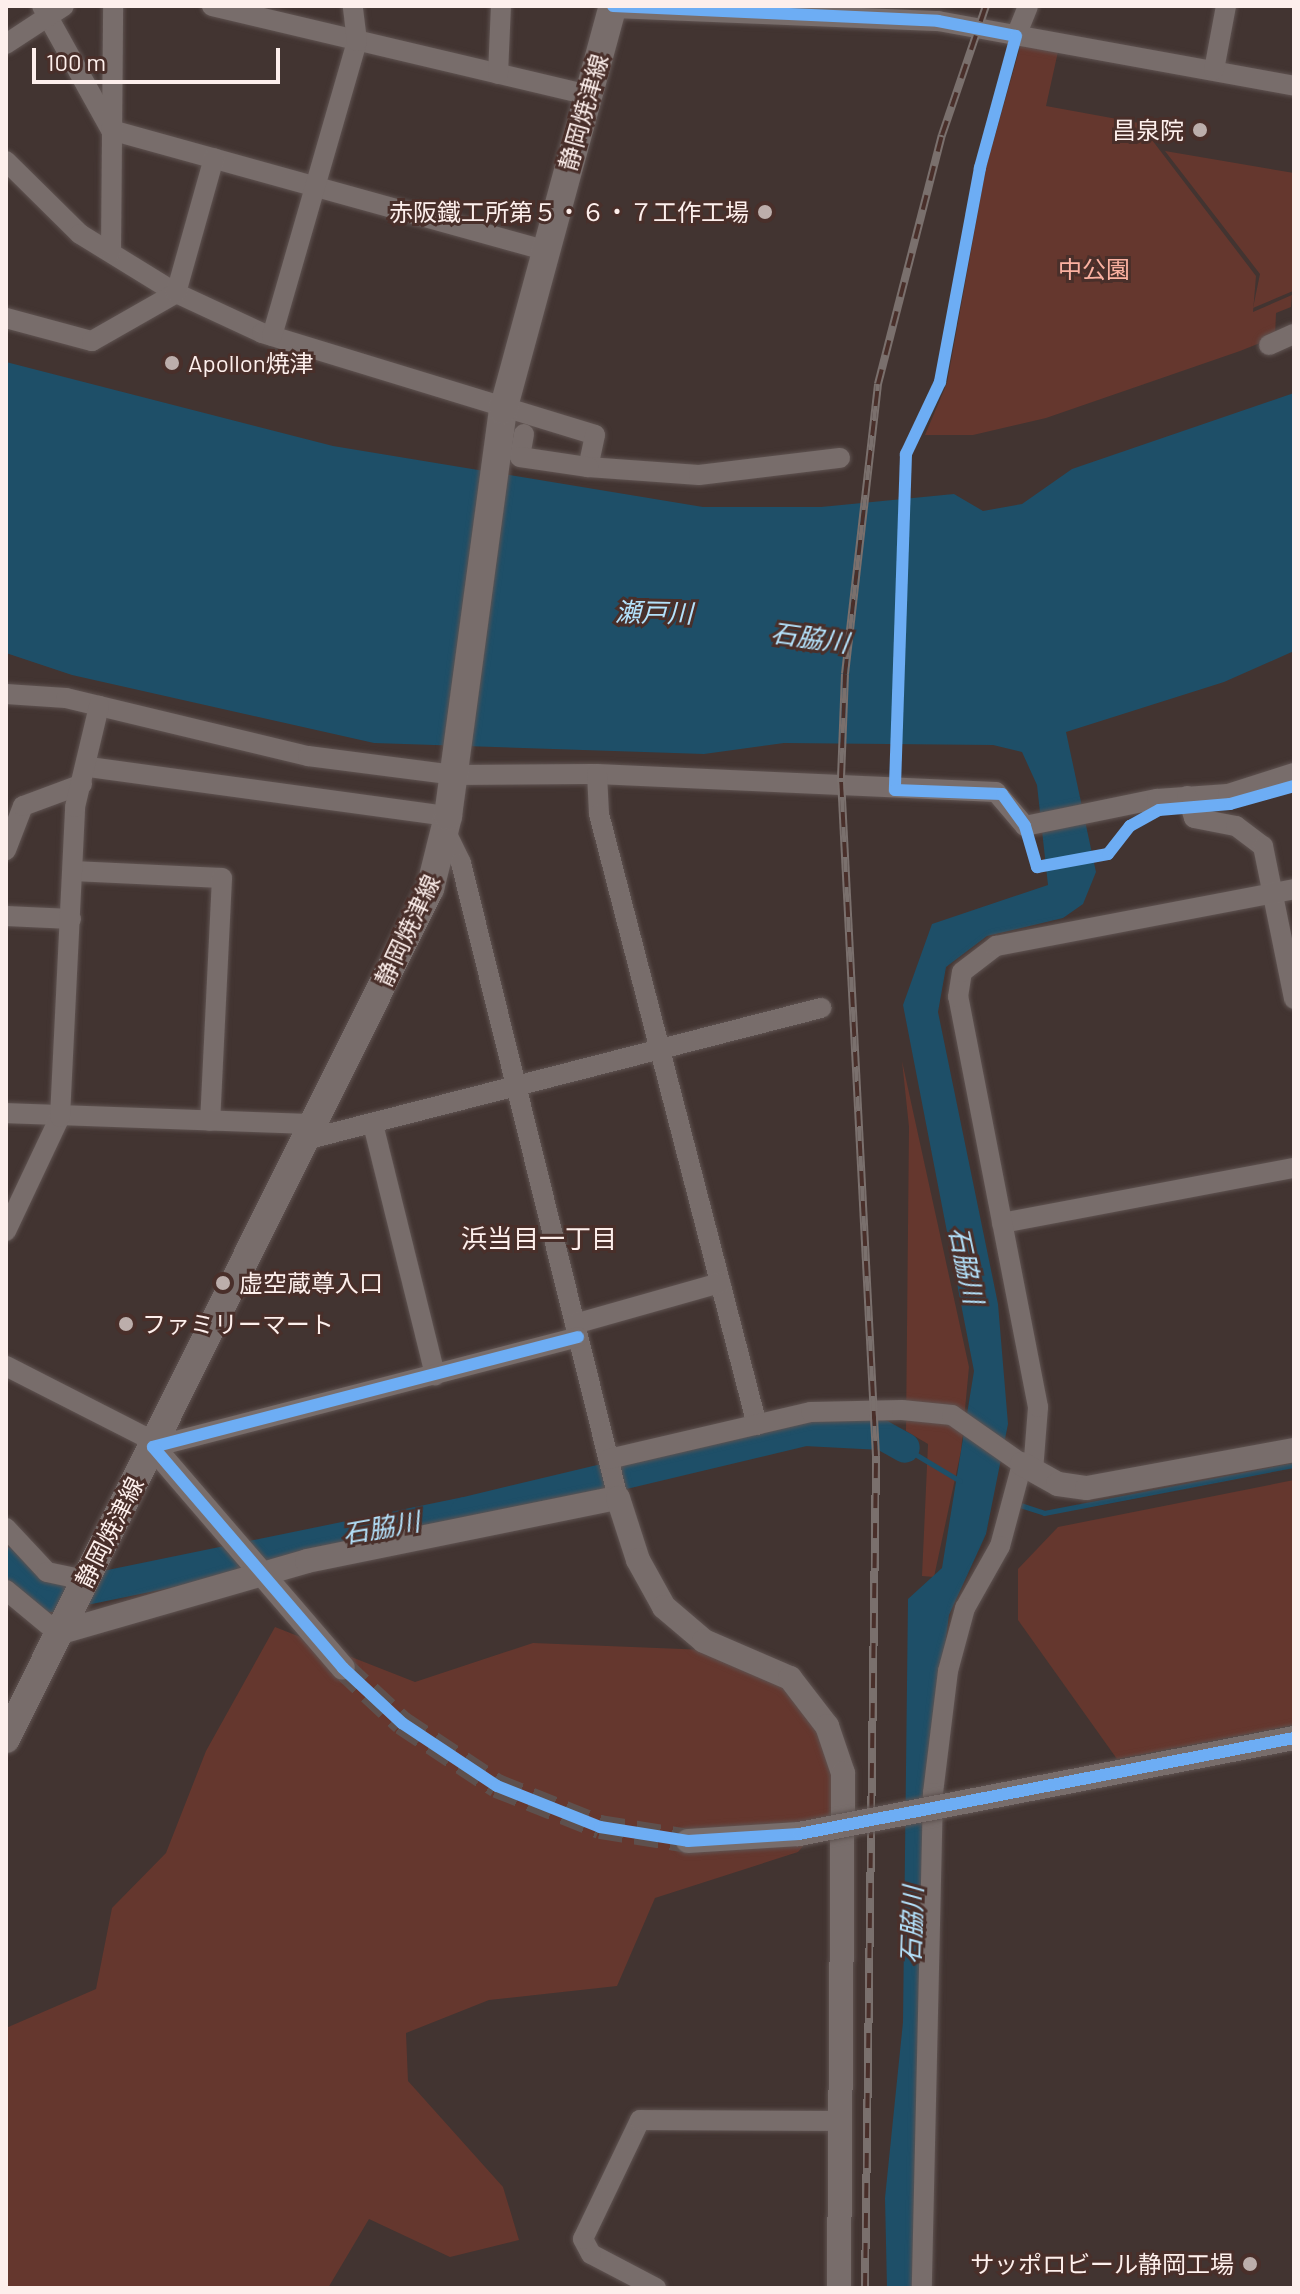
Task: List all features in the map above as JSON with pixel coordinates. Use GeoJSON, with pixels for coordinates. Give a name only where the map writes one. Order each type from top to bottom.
{"type":"FeatureCollection","features":[{"type":"Feature","properties":{"kind":"main road","name":"静岡焼津線"},"geometry":{"type":"LineString","coordinates":[[6,1739],[430,889],[447,824],[509,423],[543,250],[613,7]]}},
{"type":"Feature","properties":{"kind":"street"},"geometry":{"type":"LineString","coordinates":[[6,44],[43,11],[64,6]]}},
{"type":"Feature","properties":{"kind":"street"},"geometry":{"type":"LineString","coordinates":[[111,252],[113,6]]}},
{"type":"Feature","properties":{"kind":"street"},"geometry":{"type":"LineString","coordinates":[[212,6],[588,95]]}},
{"type":"Feature","properties":{"kind":"street"},"geometry":{"type":"LineString","coordinates":[[272,336],[357,41],[353,6]]}},
{"type":"Feature","properties":{"kind":"street"},"geometry":{"type":"LineString","coordinates":[[498,74],[501,6]]}},
{"type":"Feature","properties":{"kind":"street"},"geometry":{"type":"LineString","coordinates":[[1016,36],[1028,6]]}},
{"type":"Feature","properties":{"kind":"street"},"geometry":{"type":"LineString","coordinates":[[1214,70],[1226,6]]}},
{"type":"Feature","properties":{"kind":"street"},"geometry":{"type":"LineString","coordinates":[[613,7],[938,21],[1294,86]]}},
{"type":"Feature","properties":{"kind":"street"},"geometry":{"type":"LineString","coordinates":[[43,11],[111,130],[543,250]]}},
{"type":"Feature","properties":{"kind":"street"},"geometry":{"type":"LineString","coordinates":[[6,318],[92,341],[176,293],[214,158]]}},
{"type":"Feature","properties":{"kind":"street"},"geometry":{"type":"LineString","coordinates":[[6,161],[80,234],[176,293],[272,336],[509,423],[595,435],[588,467]]}},
{"type":"Feature","properties":{"kind":"street"},"geometry":{"type":"LineString","coordinates":[[1269,345],[1294,334]]}},
{"type":"Feature","properties":{"kind":"street"},"geometry":{"type":"LineString","coordinates":[[509,423],[520,457],[588,467],[699,475],[840,458]]}},
{"type":"Feature","properties":{"kind":"street"},"geometry":{"type":"LineString","coordinates":[[6,694],[99,706],[308,756],[455,769],[996,792],[1018,821],[1036,826],[1187,796],[1242,791],[1294,773]]}},
{"type":"Feature","properties":{"kind":"street"},"geometry":{"type":"LineString","coordinates":[[6,1231],[60,1117],[73,871],[85,775],[99,706]]}},
{"type":"Feature","properties":{"kind":"street"},"geometry":{"type":"LineString","coordinates":[[597,774],[599,814],[757,1425]]}},
{"type":"Feature","properties":{"kind":"street"},"geometry":{"type":"LineString","coordinates":[[6,850],[23,806],[85,775],[447,824],[461,863],[618,1498],[638,1560],[664,1607],[704,1641],[790,1678],[835,1745],[846,1818],[839,2288]]}},
{"type":"Feature","properties":{"kind":"street"},"geometry":{"type":"LineString","coordinates":[[1187,796],[1194,818],[1257,837],[1284,891],[1294,999]]}},
{"type":"Feature","properties":{"kind":"street"},"geometry":{"type":"LineString","coordinates":[[73,871],[222,878],[210,1121]]}},
{"type":"Feature","properties":{"kind":"street"},"geometry":{"type":"LineString","coordinates":[[922,2288],[933,1793],[948,1671],[965,1608],[1000,1546],[1015,1488],[1027,1468],[1038,1407],[958,997],[969,962],[996,946],[1284,891]]}},
{"type":"Feature","properties":{"kind":"street"},"geometry":{"type":"LineString","coordinates":[[6,916],[71,919]]}},
{"type":"Feature","properties":{"kind":"street"},"geometry":{"type":"LineString","coordinates":[[6,1113],[210,1121],[309,1132],[373,1124],[821,1008]]}},
{"type":"Feature","properties":{"kind":"street"},"geometry":{"type":"LineString","coordinates":[[373,1124],[435,1375]]}},
{"type":"Feature","properties":{"kind":"street"},"geometry":{"type":"LineString","coordinates":[[1002,1223],[1294,1168]]}},
{"type":"Feature","properties":{"kind":"street"},"geometry":{"type":"LineString","coordinates":[[154,1444],[435,1375],[720,1283]]}},
{"type":"Feature","properties":{"kind":"street"},"geometry":{"type":"LineString","coordinates":[[6,1366],[154,1444],[343,1668]]}},
{"type":"Feature","properties":{"kind":"street"},"geometry":{"type":"LineString","coordinates":[[609,1459],[811,1412],[952,1415],[1027,1468],[1087,1488],[1294,1450]]}},
{"type":"Feature","properties":{"kind":"street"},"geometry":{"type":"LineString","coordinates":[[6,1590],[63,1624],[258,1570],[618,1498]]}},
{"type":"Feature","properties":{"kind":"street"},"geometry":{"type":"LineString","coordinates":[[6,1528],[47,1572],[84,1582]]}},
{"type":"Feature","properties":{"kind":"street"},"geometry":{"type":"LineString","coordinates":[[688,1841],[799,1834],[1294,1738]]}},
{"type":"Feature","properties":{"kind":"street"},"geometry":{"type":"LineString","coordinates":[[656,2288],[591,2254],[583,2239],[640,2120],[840,2121]]}},
{"type":"Feature","properties":{"kind":"green space","name":"中公園"},"geometry":{"type":"Polygon","coordinates":[[[1022,40],[1059,47],[1046,106],[1139,123],[1256,276],[1253,312],[1292,295],[1291,307],[1276,313],[1275,337],[1240,351],[1046,418],[973,435],[925,435],[947,383],[986,168],[1022,40]]]}},
{"type":"Feature","properties":{"kind":"green space"},"geometry":{"type":"Polygon","coordinates":[[[1165,151],[1294,173],[1293,291],[1253,308],[1260,274],[1165,151]]]}},
{"type":"Feature","properties":{"kind":"green space"},"geometry":{"type":"Polygon","coordinates":[[[902,1061],[969,1367],[961,1451],[934,1577],[922,1576],[928,1444],[906,1431],[909,1127],[902,1061]]]}},
{"type":"Feature","properties":{"kind":"green space"},"geometry":{"type":"Polygon","coordinates":[[[1294,1480],[1294,1725],[1117,1759],[1018,1620],[1018,1569],[1058,1527],[1294,1480]]]}},
{"type":"Feature","properties":{"kind":"green space"},"geometry":{"type":"Polygon","coordinates":[[[275,1627],[415,1682],[533,1643],[707,1650],[785,1687],[836,1759],[835,1810],[798,1852],[655,1898],[617,1986],[489,2000],[406,2033],[408,2081],[503,2187],[519,2240],[450,2257],[369,2219],[328,2288],[6,2288],[6,2028],[96,1989],[112,1908],[166,1853],[206,1751],[275,1627]]]}},
{"type":"Feature","properties":{"kind":"water","name":"瀬戸川"},"geometry":{"type":"Polygon","coordinates":[[[6,362],[333,446],[703,507],[821,507],[954,494],[983,511],[1022,504],[1072,469],[1294,393],[1294,651],[1224,682],[1066,732],[1096,872],[1083,904],[1063,918],[987,936],[946,967],[938,1012],[998,1304],[1008,1424],[986,1534],[949,1615],[927,1788],[912,2288],[887,2288],[885,2198],[903,2022],[908,1599],[942,1568],[974,1371],[903,1005],[932,924],[1048,885],[1037,785],[1022,752],[993,745],[784,743],[704,754],[374,743],[72,675],[6,653],[6,362]]]}},
{"type":"Feature","properties":{"kind":"waterway","name":"石脇川"},"geometry":{"type":"LineString","coordinates":[[6,1562],[51,1597],[465,1512],[805,1431],[882,1435],[905,1448]]}},
{"type":"Feature","properties":{"kind":"waterway"},"geometry":{"type":"LineString","coordinates":[[905,1448],[960,1481]]}},
{"type":"Feature","properties":{"kind":"waterway"},"geometry":{"type":"LineString","coordinates":[[1017,1504],[1044,1513],[1294,1465]]}},
{"type":"Feature","properties":{"kind":"tunnel"},"geometry":{"type":"LineString","coordinates":[[343,1668],[402,1723],[497,1786],[600,1827],[688,1841]]}},
{"type":"Feature","properties":{"kind":"railway"},"geometry":{"type":"LineString","coordinates":[[865,2288],[876,1456],[841,778],[845,674],[878,384],[942,135],[986,6]]}},
{"type":"Feature","properties":{"kind":"cycle path"},"geometry":{"type":"LineString","coordinates":[[613,6],[938,21],[1016,36],[980,168],[940,382],[906,454],[895,790],[1002,794],[1025,826],[1037,867],[1108,854],[1130,826],[1159,810],[1230,804],[1294,786]]}},
{"type":"Feature","properties":{"kind":"cycle path"},"geometry":{"type":"LineString","coordinates":[[578,1337],[153,1447],[343,1668],[402,1723],[497,1786],[600,1827],[688,1841],[799,1834],[1294,1738]]}},
{"type":"Feature","properties":{"kind":"place","name":"昌泉院"},"geometry":{"type":"Point","coordinates":[1200,130]}},
{"type":"Feature","properties":{"kind":"place","name":"赤阪鐵工所第５・６・７工作工場"},"geometry":{"type":"Point","coordinates":[765,212]}},
{"type":"Feature","properties":{"kind":"place","name":"Apollon焼津"},"geometry":{"type":"Point","coordinates":[172,363]}},
{"type":"Feature","properties":{"kind":"place","name":"虚空蔵尊入口"},"geometry":{"type":"Point","coordinates":[223,1283]}},
{"type":"Feature","properties":{"kind":"place","name":"ファミリーマート"},"geometry":{"type":"Point","coordinates":[126,1324]}},
{"type":"Feature","properties":{"kind":"place","name":"サッポロビール静岡工場"},"geometry":{"type":"Point","coordinates":[1250,2264]}},
{"type":"Feature","properties":{"kind":"district","name":"浜当目一丁目"},"geometry":{"type":"Point","coordinates":[539,1238]}}]}
